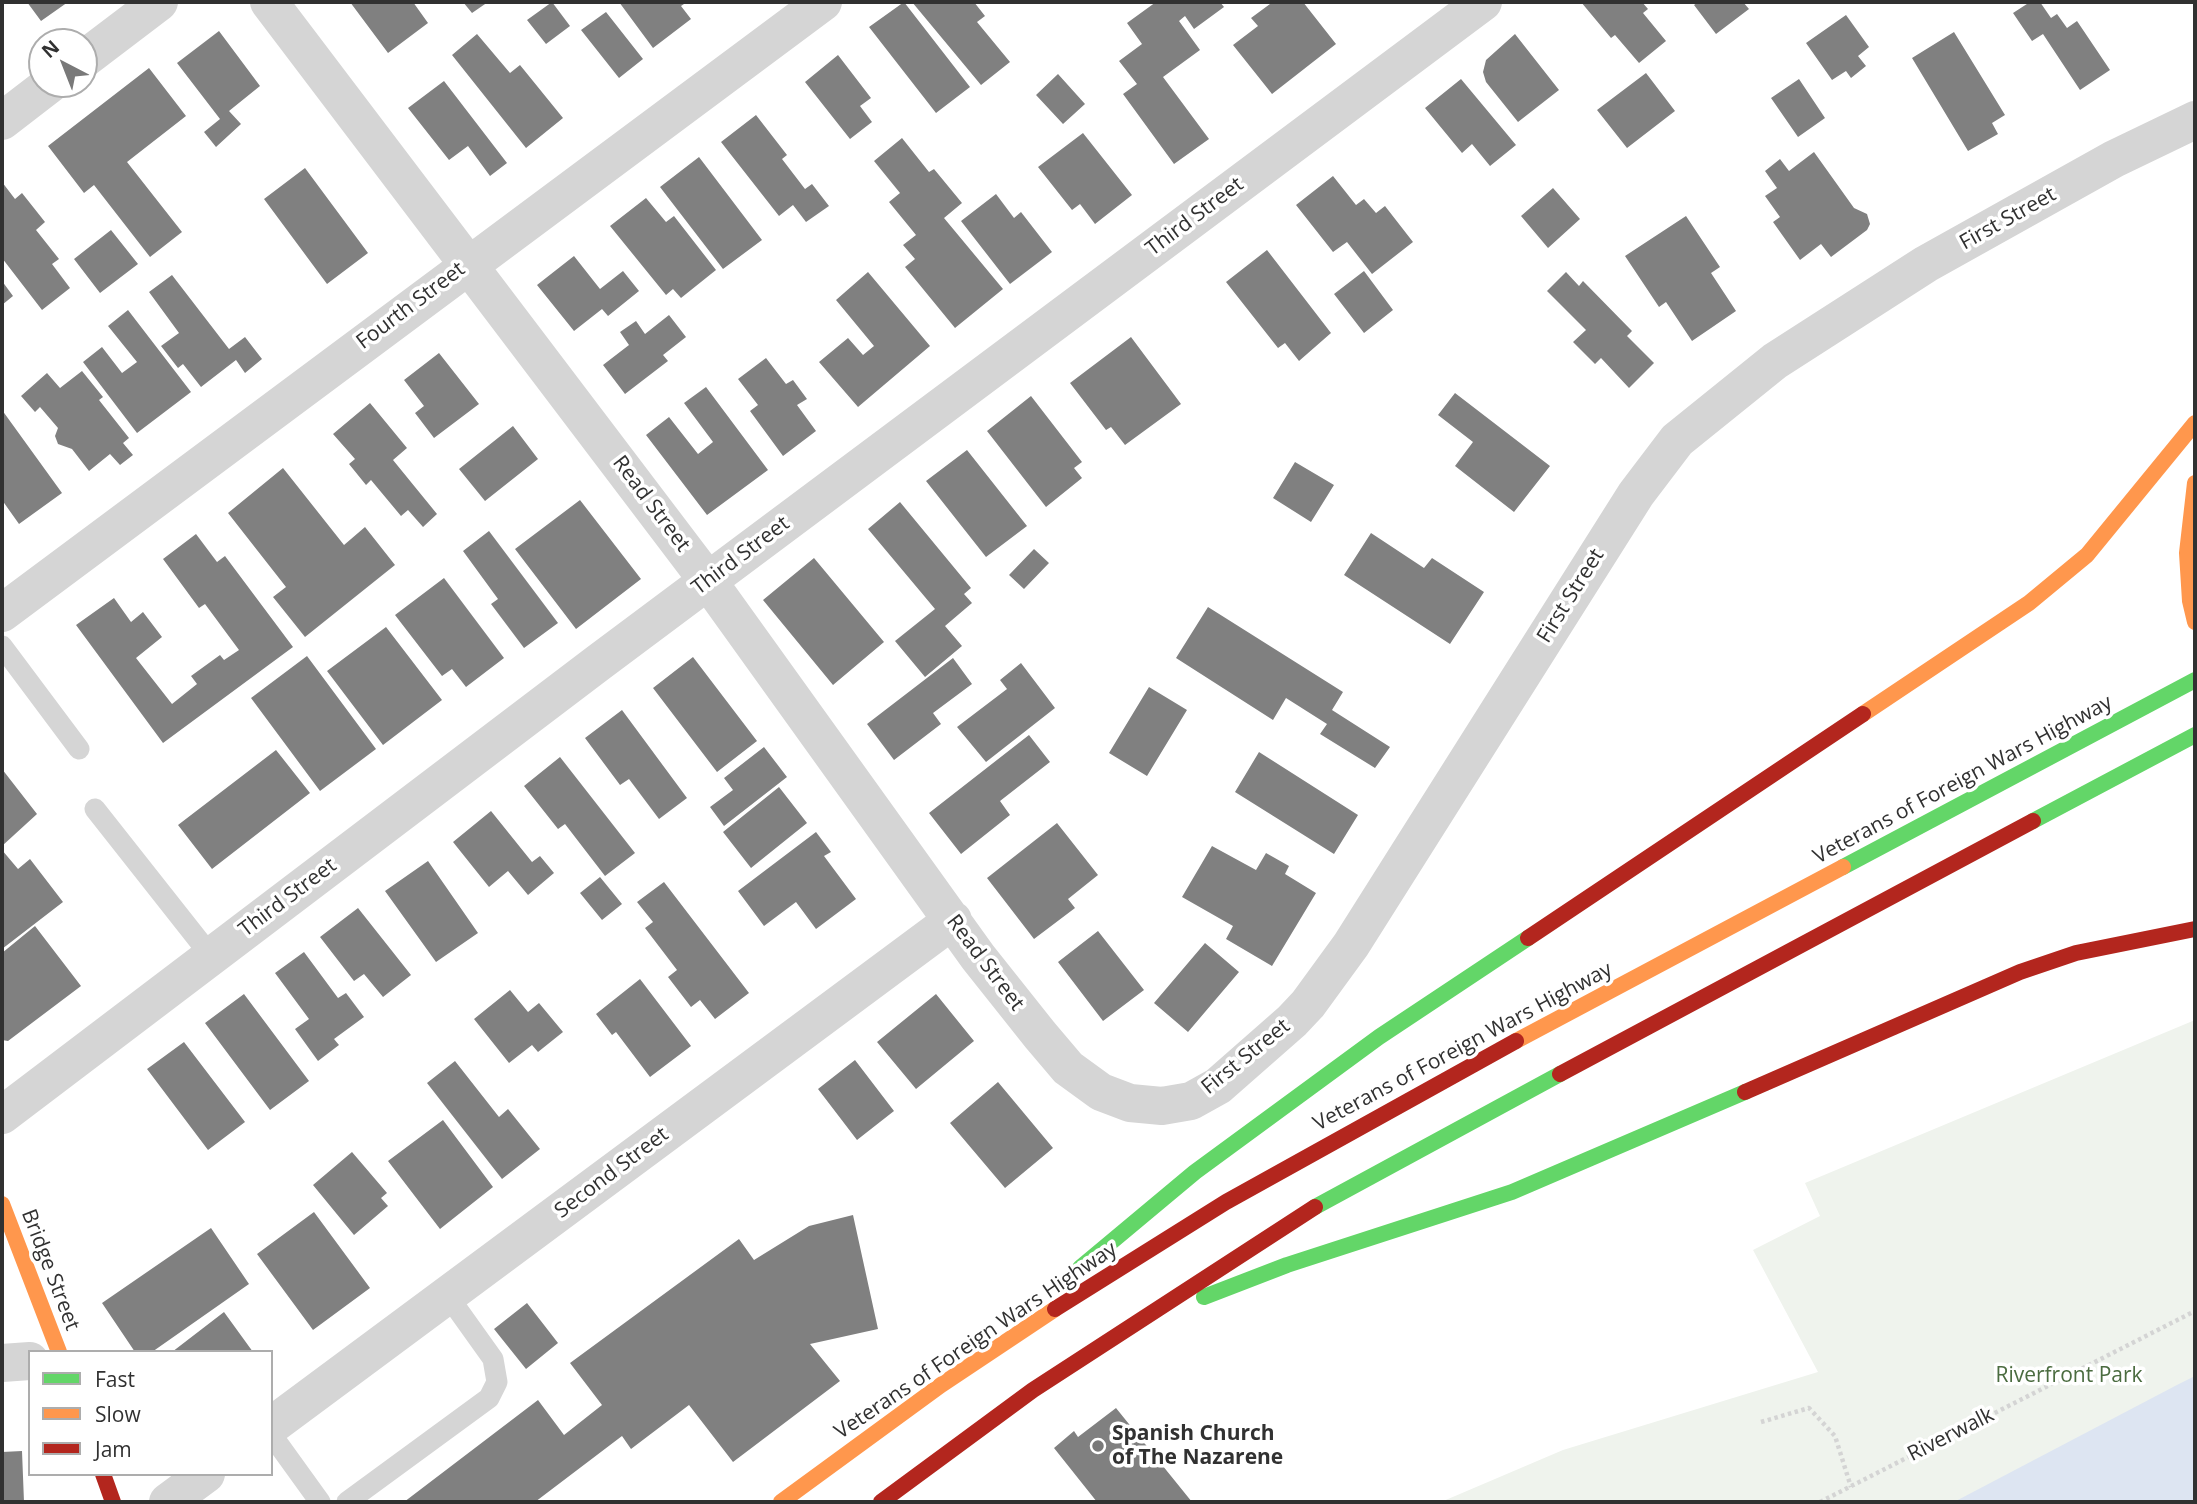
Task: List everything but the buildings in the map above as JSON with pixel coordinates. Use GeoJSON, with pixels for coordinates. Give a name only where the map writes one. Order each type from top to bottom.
{"type":"FeatureCollection","features":[{"type":"Feature","properties":{"kind":"main road"},"geometry":{"type":"LineString","coordinates":[[941,1384],[1195,1172],[1379,1037],[2029,603],[2087,555],[2195,424]]}},
{"type":"Feature","properties":{"kind":"main road"},"geometry":{"type":"LineString","coordinates":[[2195,483],[2187,553],[2190,601],[2195,622]]}},
{"type":"Feature","properties":{"kind":"main road","name":"Veterans of Foreign Wars Highway"},"geometry":{"type":"LineString","coordinates":[[781,1502],[941,1384],[1084,1289],[1370,1120],[2195,680]]}},
{"type":"Feature","properties":{"kind":"main road"},"geometry":{"type":"LineString","coordinates":[[881,1502],[1022,1398],[1118,1332],[1300,1216],[1389,1165],[2195,735]]}},
{"type":"Feature","properties":{"kind":"main road"},"geometry":{"type":"LineString","coordinates":[[1118,1332],[1287,1265],[1512,1192],[2020,972],[2076,953],[2195,929]]}},
{"type":"Feature","properties":{"kind":"main road","name":"Bridge Street"},"geometry":{"type":"LineString","coordinates":[[2,1204],[58,1350]]}},
{"type":"Feature","properties":{"kind":"main road"},"geometry":{"type":"LineString","coordinates":[[104,1476],[113,1502]]}},
{"type":"Feature","properties":{"kind":"street"},"geometry":{"type":"LineString","coordinates":[[98,48],[159,2]]}},
{"type":"Feature","properties":{"kind":"street","name":"Read Street"},"geometry":{"type":"LineString","coordinates":[[269,2],[708,580],[953,920],[1049,1047]]}},
{"type":"Feature","properties":{"kind":"street","name":"Fourth Street"},"geometry":{"type":"LineString","coordinates":[[2,613],[823,2]]}},
{"type":"Feature","properties":{"kind":"street","name":"Third Street"},"geometry":{"type":"LineString","coordinates":[[2,1115],[708,580],[1483,2]]}},
{"type":"Feature","properties":{"kind":"street"},"geometry":{"type":"LineString","coordinates":[[2,121],[32,98]]}},
{"type":"Feature","properties":{"kind":"street","name":"First Street"},"geometry":{"type":"LineString","coordinates":[[1049,1047],[1068,1068],[1101,1092],[1130,1104],[1162,1106],[1191,1101],[1218,1086],[1292,1021],[1351,944],[1636,494],[1677,440],[1775,361],[1926,264],[2114,159],[2195,120]]}},
{"type":"Feature","properties":{"kind":"street","name":"Second Street"},"geometry":{"type":"LineString","coordinates":[[273,1425],[953,920]]}},
{"type":"Feature","properties":{"kind":"street"},"geometry":{"type":"LineString","coordinates":[[2,1363],[28,1361]]}},
{"type":"Feature","properties":{"kind":"street"},"geometry":{"type":"LineString","coordinates":[[168,1502],[203,1476]]}},
{"type":"Feature","properties":{"kind":"lane"},"geometry":{"type":"LineString","coordinates":[[2,646],[79,749]]}},
{"type":"Feature","properties":{"kind":"lane"},"geometry":{"type":"LineString","coordinates":[[95,809],[211,956]]}},
{"type":"Feature","properties":{"kind":"lane"},"geometry":{"type":"LineString","coordinates":[[347,1502],[489,1398],[496,1382],[493,1359],[448,1296]]}},
{"type":"Feature","properties":{"kind":"lane"},"geometry":{"type":"LineString","coordinates":[[273,1437],[320,1502]]}},
{"type":"Feature","properties":{"kind":"path","name":"Riverwalk"},"geometry":{"type":"LineString","coordinates":[[1820,1502],[2195,1311]]}},
{"type":"Feature","properties":{"kind":"path"},"geometry":{"type":"LineString","coordinates":[[1761,1422],[1810,1408],[1835,1436],[1851,1487]]}},
{"type":"Feature","properties":{"kind":"green space","name":"Riverfront Park"},"geometry":{"type":"Polygon","coordinates":[[[2195,1020],[2195,1462],[2114,1502],[1441,1502],[1563,1450],[1818,1372],[1753,1250],[1820,1216],[1805,1183],[2195,1020]]]}},
{"type":"Feature","properties":{"kind":"shaded area"},"geometry":{"type":"Polygon","coordinates":[[[2195,1376],[2195,1502],[1954,1502],[2175,1386],[2195,1376]]]}},
{"type":"Feature","properties":{"kind":"traffic: fast"},"geometry":{"type":"LineString","coordinates":[[1843,867],[2195,680]]}},
{"type":"Feature","properties":{"kind":"traffic: fast"},"geometry":{"type":"LineString","coordinates":[[2033,821],[2195,735]]}},
{"type":"Feature","properties":{"kind":"traffic: fast"},"geometry":{"type":"LineString","coordinates":[[1080,1268],[1195,1172],[1379,1037],[1528,938]]}},
{"type":"Feature","properties":{"kind":"traffic: fast"},"geometry":{"type":"LineString","coordinates":[[1315,1207],[1560,1074]]}},
{"type":"Feature","properties":{"kind":"traffic: fast"},"geometry":{"type":"LineString","coordinates":[[1204,1297],[1287,1265],[1512,1192],[1745,1092]]}},
{"type":"Feature","properties":{"kind":"traffic: slow"},"geometry":{"type":"LineString","coordinates":[[1863,714],[2029,603],[2087,555],[2195,423]]}},
{"type":"Feature","properties":{"kind":"traffic: slow"},"geometry":{"type":"LineString","coordinates":[[2195,483],[2187,553],[2190,601],[2195,622]]}},
{"type":"Feature","properties":{"kind":"traffic: slow"},"geometry":{"type":"LineString","coordinates":[[1516,1041],[1843,867]]}},
{"type":"Feature","properties":{"kind":"traffic: slow"},"geometry":{"type":"LineString","coordinates":[[2,1204],[58,1350]]}},
{"type":"Feature","properties":{"kind":"traffic: slow"},"geometry":{"type":"LineString","coordinates":[[781,1502],[941,1385],[1055,1309]]}},
{"type":"Feature","properties":{"kind":"traffic: jam"},"geometry":{"type":"LineString","coordinates":[[1528,938],[1863,714]]}},
{"type":"Feature","properties":{"kind":"traffic: jam"},"geometry":{"type":"LineString","coordinates":[[1560,1074],[2033,821]]}},
{"type":"Feature","properties":{"kind":"traffic: jam"},"geometry":{"type":"LineString","coordinates":[[1745,1092],[2020,972],[2076,953],[2195,929]]}},
{"type":"Feature","properties":{"kind":"traffic: jam"},"geometry":{"type":"LineString","coordinates":[[1055,1309],[1226,1202],[1516,1041]]}},
{"type":"Feature","properties":{"kind":"traffic: jam"},"geometry":{"type":"LineString","coordinates":[[881,1502],[1033,1390],[1315,1207]]}},
{"type":"Feature","properties":{"kind":"traffic: jam"},"geometry":{"type":"LineString","coordinates":[[104,1476],[113,1502]]}},
{"type":"Feature","properties":{"kind":"place","name":"Spanish Church of The Nazarene"},"geometry":{"type":"Point","coordinates":[1098,1446]}}]}
